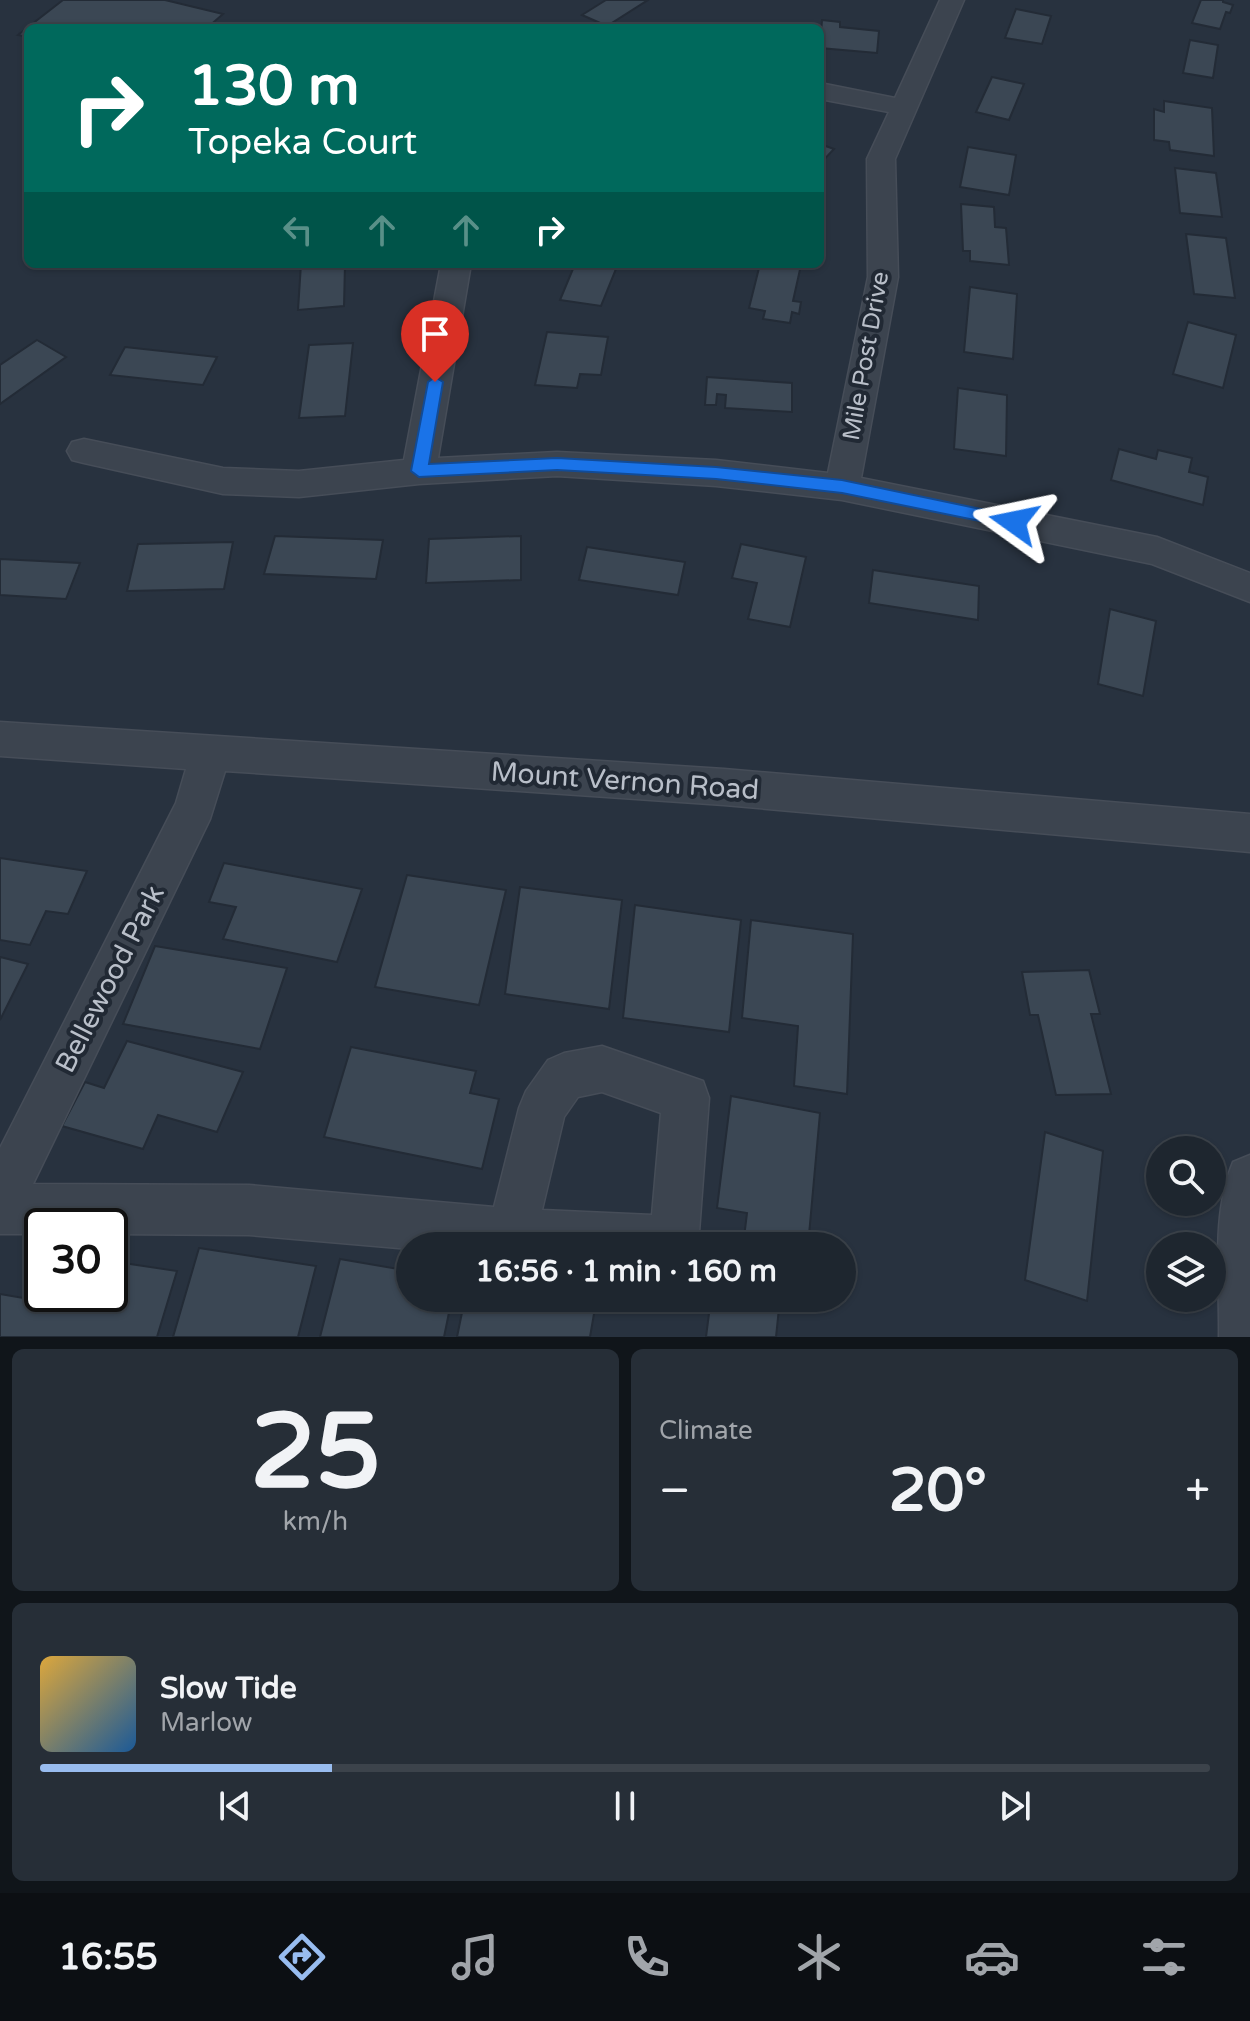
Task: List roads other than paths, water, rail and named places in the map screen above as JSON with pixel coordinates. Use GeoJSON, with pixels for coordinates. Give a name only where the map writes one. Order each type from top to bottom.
{"type":"FeatureCollection","features":[{"type":"Feature","properties":{"kind":"street","name":"Mile Post Drive"},"geometry":{"type":"LineString","coordinates":[[842,487],[883,277],[881,159],[952,0]]}},
{"type":"Feature","properties":{"kind":"street"},"geometry":{"type":"LineString","coordinates":[[824,92],[903,107]]}},
{"type":"Feature","properties":{"kind":"street"},"geometry":{"type":"LineString","coordinates":[[419,471],[455,268]]}},
{"type":"Feature","properties":{"kind":"street"},"geometry":{"type":"LineString","coordinates":[[84,451],[223,481],[299,484],[419,471],[557,464],[716,473],[842,487],[1157,551],[1250,588]]}},
{"type":"Feature","properties":{"kind":"street","name":"Mount Vernon Road"},"geometry":{"type":"LineString","coordinates":[[0,739],[724,787],[1250,833]]}},
{"type":"Feature","properties":{"kind":"street","name":"Bellewood Park"},"geometry":{"type":"LineString","coordinates":[[0,1199],[196,806],[210,754]]}},
{"type":"Feature","properties":{"kind":"street"},"geometry":{"type":"LineString","coordinates":[[1245,1337],[1250,1179]]}},
{"type":"Feature","properties":{"kind":"street"},"geometry":{"type":"LineString","coordinates":[[0,1209],[249,1210],[501,1232]]}}]}
